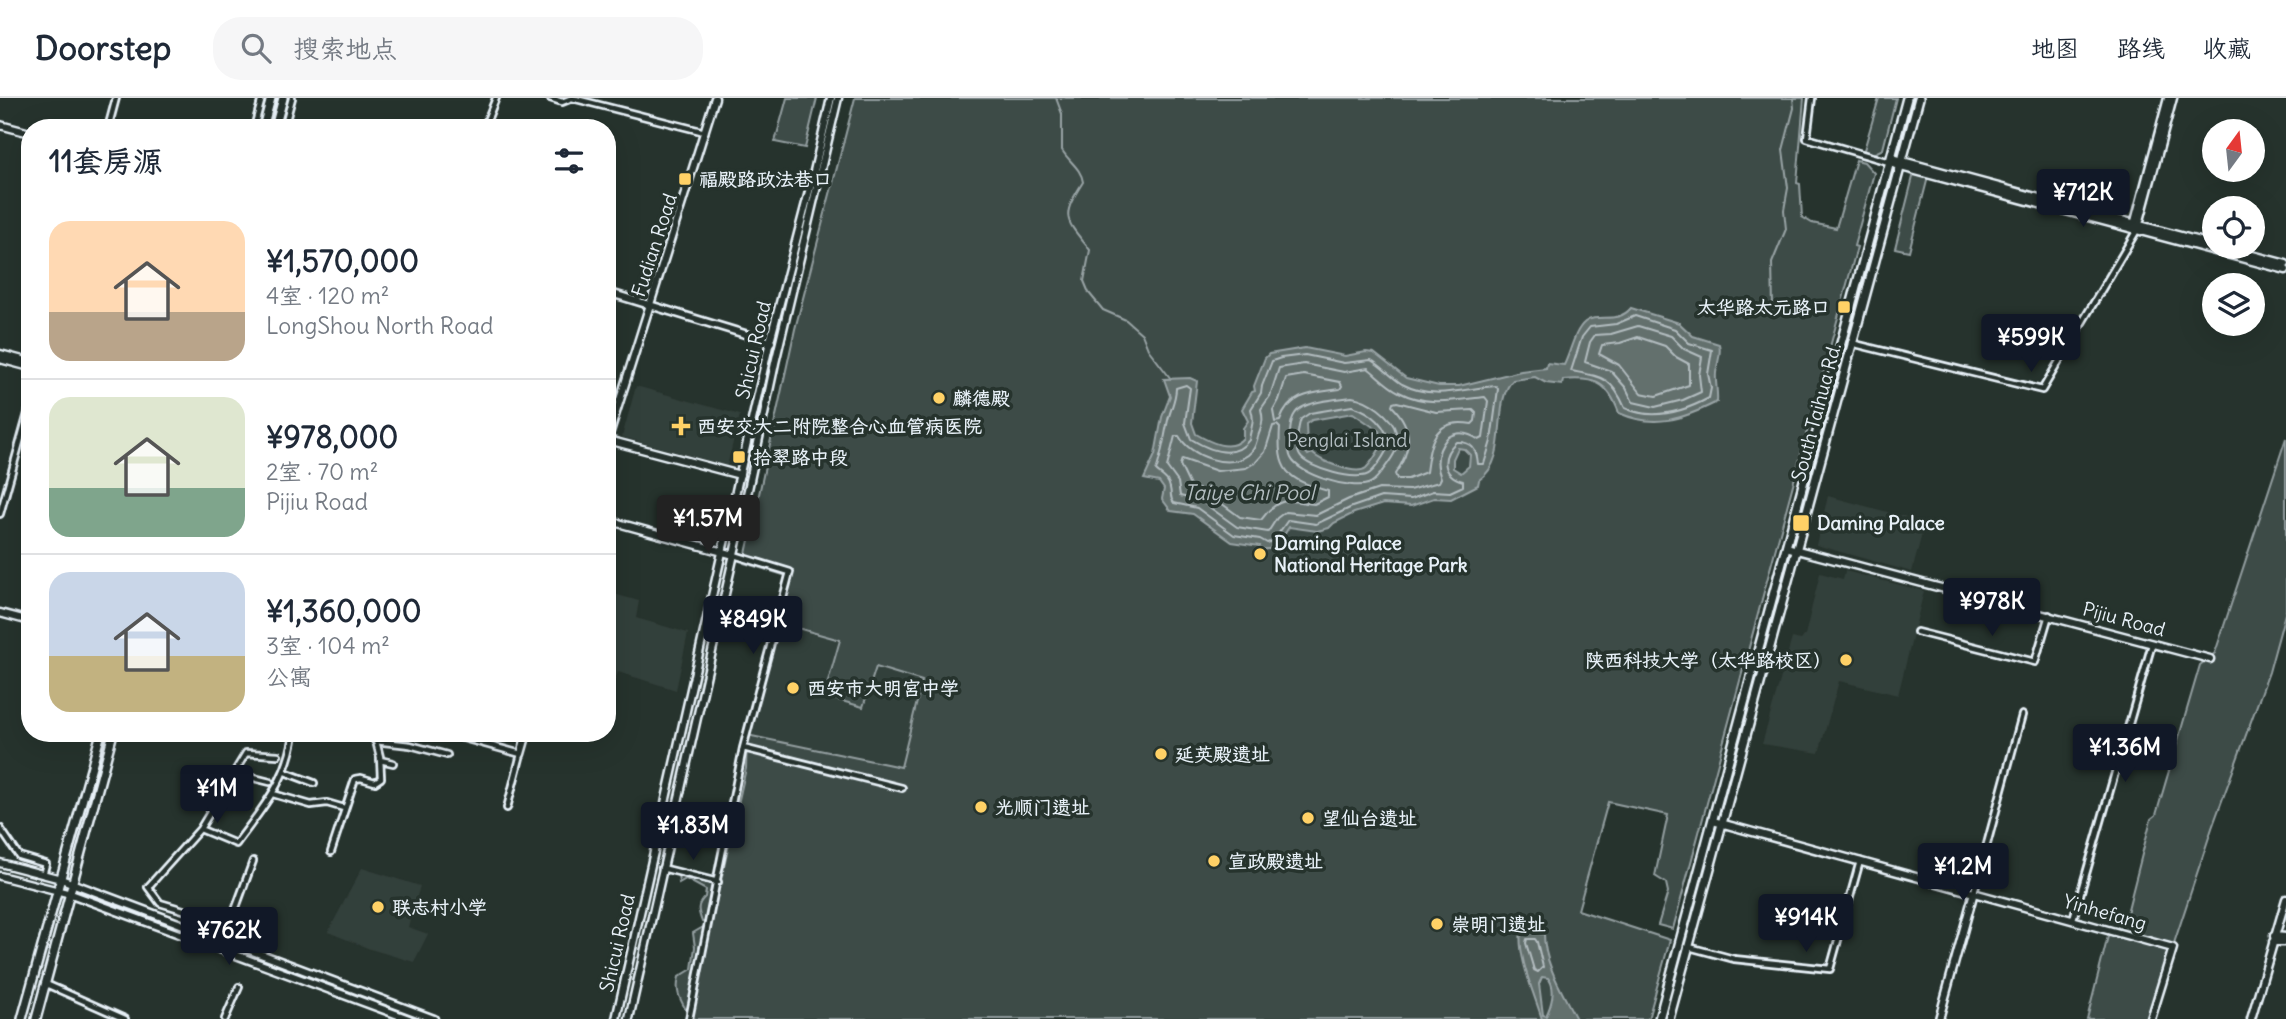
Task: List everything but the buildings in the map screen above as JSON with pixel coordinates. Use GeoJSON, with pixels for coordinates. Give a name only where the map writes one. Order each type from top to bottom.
{"type":"FeatureCollection","features":[{"type":"Feature","properties":{"kind":"main road"},"geometry":{"type":"LineString","coordinates":[[265,119],[271,98]]}},
{"type":"Feature","properties":{"kind":"main road"},"geometry":{"type":"LineString","coordinates":[[277,119],[283,98]]}},
{"type":"Feature","properties":{"kind":"main road","name":"Fudian Road"},"geometry":{"type":"LineString","coordinates":[[616,412],[715,98]]}},
{"type":"Feature","properties":{"kind":"main road","name":"Shicui Road"},"geometry":{"type":"LineString","coordinates":[[616,1019],[770,341],[831,98]]}},
{"type":"Feature","properties":{"kind":"main road","name":"Shicui Road"},"geometry":{"type":"LineString","coordinates":[[629,1019],[780,344],[838,98]]}},
{"type":"Feature","properties":{"kind":"main road","name":"South Taihua Rd."},"geometry":{"type":"LineString","coordinates":[[1669,1019],[1786,547],[1907,98]]}},
{"type":"Feature","properties":{"kind":"main road","name":"South Taihua Rd."},"geometry":{"type":"LineString","coordinates":[[1659,1019],[1796,550],[1919,98]]}},
{"type":"Feature","properties":{"kind":"main road"},"geometry":{"type":"LineString","coordinates":[[2136,226],[2170,98]]}},
{"type":"Feature","properties":{"kind":"main road"},"geometry":{"type":"LineString","coordinates":[[0,125],[21,131]]}},
{"type":"Feature","properties":{"kind":"main road"},"geometry":{"type":"LineString","coordinates":[[1891,160],[2202,242]]}},
{"type":"Feature","properties":{"kind":"main road"},"geometry":{"type":"LineString","coordinates":[[2136,226],[2286,270]]}},
{"type":"Feature","properties":{"kind":"main road"},"geometry":{"type":"LineString","coordinates":[[2265,258],[2286,264]]}},
{"type":"Feature","properties":{"kind":"main road"},"geometry":{"type":"LineString","coordinates":[[616,295],[780,344]]}},
{"type":"Feature","properties":{"kind":"main road"},"geometry":{"type":"LineString","coordinates":[[0,357],[21,363]]}},
{"type":"Feature","properties":{"kind":"main road"},"geometry":{"type":"LineString","coordinates":[[616,442],[740,475]]}},
{"type":"Feature","properties":{"kind":"main road"},"geometry":{"type":"LineString","coordinates":[[616,522],[734,555]]}},
{"type":"Feature","properties":{"kind":"main road","name":"Pijiu Road"},"geometry":{"type":"LineString","coordinates":[[1786,547],[2210,659]]}},
{"type":"Feature","properties":{"kind":"main road"},"geometry":{"type":"LineString","coordinates":[[0,613],[21,619]]}},
{"type":"Feature","properties":{"kind":"main road"},"geometry":{"type":"LineString","coordinates":[[22,1019],[99,742]]}},
{"type":"Feature","properties":{"kind":"main road"},"geometry":{"type":"LineString","coordinates":[[36,1019],[111,742]]}},
{"type":"Feature","properties":{"kind":"main road"},"geometry":{"type":"LineString","coordinates":[[522,754],[525,742]]}},
{"type":"Feature","properties":{"kind":"main road","name":"Yinhefang"},"geometry":{"type":"LineString","coordinates":[[1718,822],[2174,948],[2151,1019]]}},
{"type":"Feature","properties":{"kind":"main road"},"geometry":{"type":"LineString","coordinates":[[0,863],[61,879],[73,886],[435,1019]]}},
{"type":"Feature","properties":{"kind":"main road"},"geometry":{"type":"LineString","coordinates":[[0,876],[71,894],[409,1019]]}},
{"type":"Feature","properties":{"kind":"main road"},"geometry":{"type":"LineString","coordinates":[[1939,1019],[1974,892]]}},
{"type":"Feature","properties":{"kind":"main road"},"geometry":{"type":"LineString","coordinates":[[2251,1019],[2286,899]]}},
{"type":"Feature","properties":{"kind":"main road"},"geometry":{"type":"LineString","coordinates":[[2274,939],[2286,937]]}},
{"type":"Feature","properties":{"kind":"main road"},"geometry":{"type":"LineString","coordinates":[[2274,939],[2286,943]]}},
{"type":"Feature","properties":{"kind":"street"},"geometry":{"type":"LineString","coordinates":[[110,119],[116,98]]}},
{"type":"Feature","properties":{"kind":"street"},"geometry":{"type":"LineString","coordinates":[[256,119],[262,98]]}},
{"type":"Feature","properties":{"kind":"street"},"geometry":{"type":"LineString","coordinates":[[286,119],[292,98]]}},
{"type":"Feature","properties":{"kind":"street"},"geometry":{"type":"LineString","coordinates":[[488,119],[496,98]]}},
{"type":"Feature","properties":{"kind":"street"},"geometry":{"type":"LineString","coordinates":[[550,98],[562,102],[572,98],[706,132]]}},
{"type":"Feature","properties":{"kind":"street"},"geometry":{"type":"LineString","coordinates":[[1812,98],[1807,138],[1891,160]]}},
{"type":"Feature","properties":{"kind":"street"},"geometry":{"type":"LineString","coordinates":[[1851,342],[2042,390],[2136,226]]}},
{"type":"Feature","properties":{"kind":"street"},"geometry":{"type":"LineString","coordinates":[[0,514],[21,438]]}},
{"type":"Feature","properties":{"kind":"street"},"geometry":{"type":"LineString","coordinates":[[689,1019],[743,748],[790,572],[734,555]]}},
{"type":"Feature","properties":{"kind":"street"},"geometry":{"type":"LineString","coordinates":[[1917,632],[2035,662],[2049,615]]}},
{"type":"Feature","properties":{"kind":"street"},"geometry":{"type":"LineString","coordinates":[[2073,919],[2152,643]]}},
{"type":"Feature","properties":{"kind":"street"},"geometry":{"type":"LineString","coordinates":[[1974,892],[2022,715]]}},
{"type":"Feature","properties":{"kind":"street"},"geometry":{"type":"LineString","coordinates":[[200,829],[236,844],[273,794],[285,772],[292,742]]}},
{"type":"Feature","properties":{"kind":"street"},"geometry":{"type":"LineString","coordinates":[[331,852],[355,779],[375,782],[381,778],[375,742]]}},
{"type":"Feature","properties":{"kind":"street"},"geometry":{"type":"LineString","coordinates":[[384,742],[410,745],[447,755]]}},
{"type":"Feature","properties":{"kind":"street"},"geometry":{"type":"LineString","coordinates":[[478,742],[522,754],[507,808]]}},
{"type":"Feature","properties":{"kind":"street"},"geometry":{"type":"LineString","coordinates":[[743,748],[902,788]]}},
{"type":"Feature","properties":{"kind":"street"},"geometry":{"type":"LineString","coordinates":[[253,861],[230,924],[160,903],[148,887],[200,829],[247,752],[278,755]]}},
{"type":"Feature","properties":{"kind":"street"},"geometry":{"type":"LineString","coordinates":[[380,760],[393,763]]}},
{"type":"Feature","properties":{"kind":"street"},"geometry":{"type":"LineString","coordinates":[[285,772],[314,783]]}},
{"type":"Feature","properties":{"kind":"street"},"geometry":{"type":"LineString","coordinates":[[234,773],[270,782]]}},
{"type":"Feature","properties":{"kind":"street"},"geometry":{"type":"LineString","coordinates":[[273,794],[311,806],[327,803],[344,808]]}},
{"type":"Feature","properties":{"kind":"street"},"geometry":{"type":"LineString","coordinates":[[0,828],[19,856],[46,863],[43,875]]}},
{"type":"Feature","properties":{"kind":"street"},"geometry":{"type":"LineString","coordinates":[[1688,947],[1734,959],[1830,969],[1860,861]]}},
{"type":"Feature","properties":{"kind":"street"},"geometry":{"type":"LineString","coordinates":[[662,868],[718,882]]}},
{"type":"Feature","properties":{"kind":"street"},"geometry":{"type":"LineString","coordinates":[[46,984],[125,1019]]}},
{"type":"Feature","properties":{"kind":"street"},"geometry":{"type":"LineString","coordinates":[[225,1019],[239,987]]}},
{"type":"Feature","properties":{"kind":"shaded area","name":"西安交大二附院整合心血管病医院"},"geometry":{"type":"Polygon","coordinates":[[[636,386],[740,415],[727,466],[622,437],[636,386]]]}},
{"type":"Feature","properties":{"kind":"shaded area"},"geometry":{"type":"Polygon","coordinates":[[[1828,496],[1925,522],[1912,572],[1816,545],[1828,496]]]}},
{"type":"Feature","properties":{"kind":"shaded area","name":"陕西科技大学（太华路校区）"},"geometry":{"type":"Polygon","coordinates":[[[1845,571],[1924,591],[1898,695],[1839,681],[1819,753],[1762,744],[1792,638],[1801,640],[1805,635],[1820,573],[1843,579],[1845,571]]]}},
{"type":"Feature","properties":{"kind":"shaded area"},"geometry":{"type":"Polygon","coordinates":[[[616,595],[639,601],[636,618],[688,633],[676,690],[618,672],[616,677],[616,595]]]}},
{"type":"Feature","properties":{"kind":"shaded area","name":"西安市大明宫中学"},"geometry":{"type":"Polygon","coordinates":[[[776,622],[840,640],[824,696],[875,667],[923,681],[902,767],[747,735],[776,622]]]}},
{"type":"Feature","properties":{"kind":"shaded area","name":"联志村小学"},"geometry":{"type":"Polygon","coordinates":[[[362,868],[420,886],[408,927],[428,934],[414,962],[370,949],[328,932],[362,868]]]}},
{"type":"Feature","properties":{"kind":"green space"},"geometry":{"type":"Polygon","coordinates":[[[787,98],[817,98],[805,148],[775,142],[787,98]]]}},
{"type":"Feature","properties":{"kind":"green space","name":"Daming Palace National Heritage Park"},"geometry":{"type":"Polygon","coordinates":[[[855,98],[1804,98],[1797,183],[1800,184],[1802,217],[1812,223],[1836,228],[1856,160],[1864,162],[1874,173],[1854,246],[1857,247],[1673,929],[1658,925],[1668,892],[1666,883],[1655,876],[1668,815],[1608,802],[1578,910],[1670,940],[1648,1019],[690,1019],[746,768],[747,735],[901,767],[922,681],[876,667],[863,707],[824,696],[840,640],[776,622],[790,577],[744,563],[795,329],[855,98]]]}},
{"type":"Feature","properties":{"kind":"green space"},"geometry":{"type":"Polygon","coordinates":[[[1879,98],[1896,98],[1883,149],[1871,155],[1864,150],[1879,98]]]}},
{"type":"Feature","properties":{"kind":"green space"},"geometry":{"type":"Polygon","coordinates":[[[1914,173],[1928,177],[1909,251],[1895,248],[1914,173]]]}},
{"type":"Feature","properties":{"kind":"green space"},"geometry":{"type":"Polygon","coordinates":[[[2286,438],[2286,610],[2269,672],[2212,828],[2149,1019],[2087,1019],[2108,936],[2125,921],[2151,819],[2156,815],[2200,665],[2215,653],[2286,438]]]}},
{"type":"Feature","properties":{"kind":"green space"},"geometry":{"type":"Polygon","coordinates":[[[678,874],[715,883],[706,922],[702,922],[699,908],[706,890],[686,879],[679,883],[678,874]]]}},
{"type":"Feature","properties":{"kind":"green space"},"geometry":{"type":"Polygon","coordinates":[[[705,926],[687,1012],[678,991],[679,977],[692,969],[695,947],[693,933],[705,926]]]}},
{"type":"Feature","properties":{"kind":"water","name":"Taiye Chi Pool"},"geometry":{"type":"Polygon","coordinates":[[[1631,308],[1679,323],[1693,336],[1719,344],[1717,402],[1669,420],[1645,420],[1619,413],[1605,388],[1592,381],[1563,380],[1562,385],[1546,383],[1535,377],[1513,380],[1503,402],[1495,458],[1478,485],[1451,499],[1434,498],[1411,506],[1383,504],[1354,513],[1329,528],[1317,531],[1289,527],[1276,548],[1259,550],[1260,546],[1232,542],[1193,514],[1171,511],[1162,499],[1164,489],[1159,482],[1144,479],[1155,455],[1162,417],[1170,396],[1164,379],[1190,378],[1197,381],[1192,423],[1196,434],[1220,445],[1232,445],[1243,438],[1243,428],[1248,421],[1242,409],[1255,391],[1254,386],[1269,354],[1305,348],[1345,356],[1374,353],[1406,378],[1439,386],[1459,386],[1521,371],[1546,368],[1547,363],[1564,365],[1575,336],[1585,322],[1625,313],[1631,308]],[[1353,413],[1312,420],[1306,424],[1307,447],[1304,450],[1308,455],[1312,453],[1347,469],[1366,468],[1382,444],[1379,431],[1353,413]],[[1458,448],[1453,459],[1453,468],[1461,473],[1469,466],[1470,455],[1464,449],[1458,448]]]}},
{"type":"Feature","properties":{"kind":"water"},"geometry":{"type":"Polygon","coordinates":[[[1521,930],[1544,934],[1551,967],[1576,1019],[1542,1019],[1527,974],[1520,940],[1521,930]],[[1542,977],[1539,984],[1543,1015],[1546,1016],[1553,992],[1548,978],[1542,977]]]}},
{"type":"Feature","properties":{"kind":"waterway"},"geometry":{"type":"LineString","coordinates":[[1056,98],[1062,114],[1062,150],[1077,169],[1083,182],[1071,203],[1069,218],[1075,231],[1090,250],[1084,281],[1089,293],[1103,310],[1126,320],[1142,334],[1148,349],[1171,379]]}},
{"type":"Feature","properties":{"kind":"waterway"},"geometry":{"type":"LineString","coordinates":[[1773,307],[1772,263],[1786,229],[1784,210],[1788,188],[1783,150],[1794,108],[1793,98]]}},
{"type":"Feature","properties":{"kind":"place","name":"福殿路政法巷口"},"geometry":{"type":"Point","coordinates":[685,179]}},
{"type":"Feature","properties":{"kind":"place","name":"太华路太元路口"},"geometry":{"type":"Point","coordinates":[1844,307]}},
{"type":"Feature","properties":{"kind":"place","name":"麟德殿"},"geometry":{"type":"Point","coordinates":[939,398]}},
{"type":"Feature","properties":{"kind":"place","name":"西安交大二附院整合心血管病医院"},"geometry":{"type":"Point","coordinates":[681,426]}},
{"type":"Feature","properties":{"kind":"place","name":"拾翠路中段"},"geometry":{"type":"Point","coordinates":[739,457]}},
{"type":"Feature","properties":{"kind":"place","name":"Daming Palace"},"geometry":{"type":"Point","coordinates":[1801,523]}},
{"type":"Feature","properties":{"kind":"place","name":"Daming Palace National Heritage Park"},"geometry":{"type":"Point","coordinates":[1260,554]}},
{"type":"Feature","properties":{"kind":"place","name":"陕西科技大学（太华路校区）"},"geometry":{"type":"Point","coordinates":[1846,660]}},
{"type":"Feature","properties":{"kind":"place","name":"西安市大明宫中学"},"geometry":{"type":"Point","coordinates":[793,688]}},
{"type":"Feature","properties":{"kind":"place","name":"延英殿遗址"},"geometry":{"type":"Point","coordinates":[1161,754]}},
{"type":"Feature","properties":{"kind":"place","name":"光顺门遗址"},"geometry":{"type":"Point","coordinates":[981,807]}},
{"type":"Feature","properties":{"kind":"place","name":"望仙台遗址"},"geometry":{"type":"Point","coordinates":[1308,818]}},
{"type":"Feature","properties":{"kind":"place","name":"宣政殿遗址"},"geometry":{"type":"Point","coordinates":[1214,861]}},
{"type":"Feature","properties":{"kind":"place","name":"联志村小学"},"geometry":{"type":"Point","coordinates":[378,907]}},
{"type":"Feature","properties":{"kind":"place","name":"崇明门遗址"},"geometry":{"type":"Point","coordinates":[1437,924]}},
{"type":"Feature","properties":{"kind":"park label","name":"Penglai Island"},"geometry":{"type":"Point","coordinates":[1347,440]}}]}
